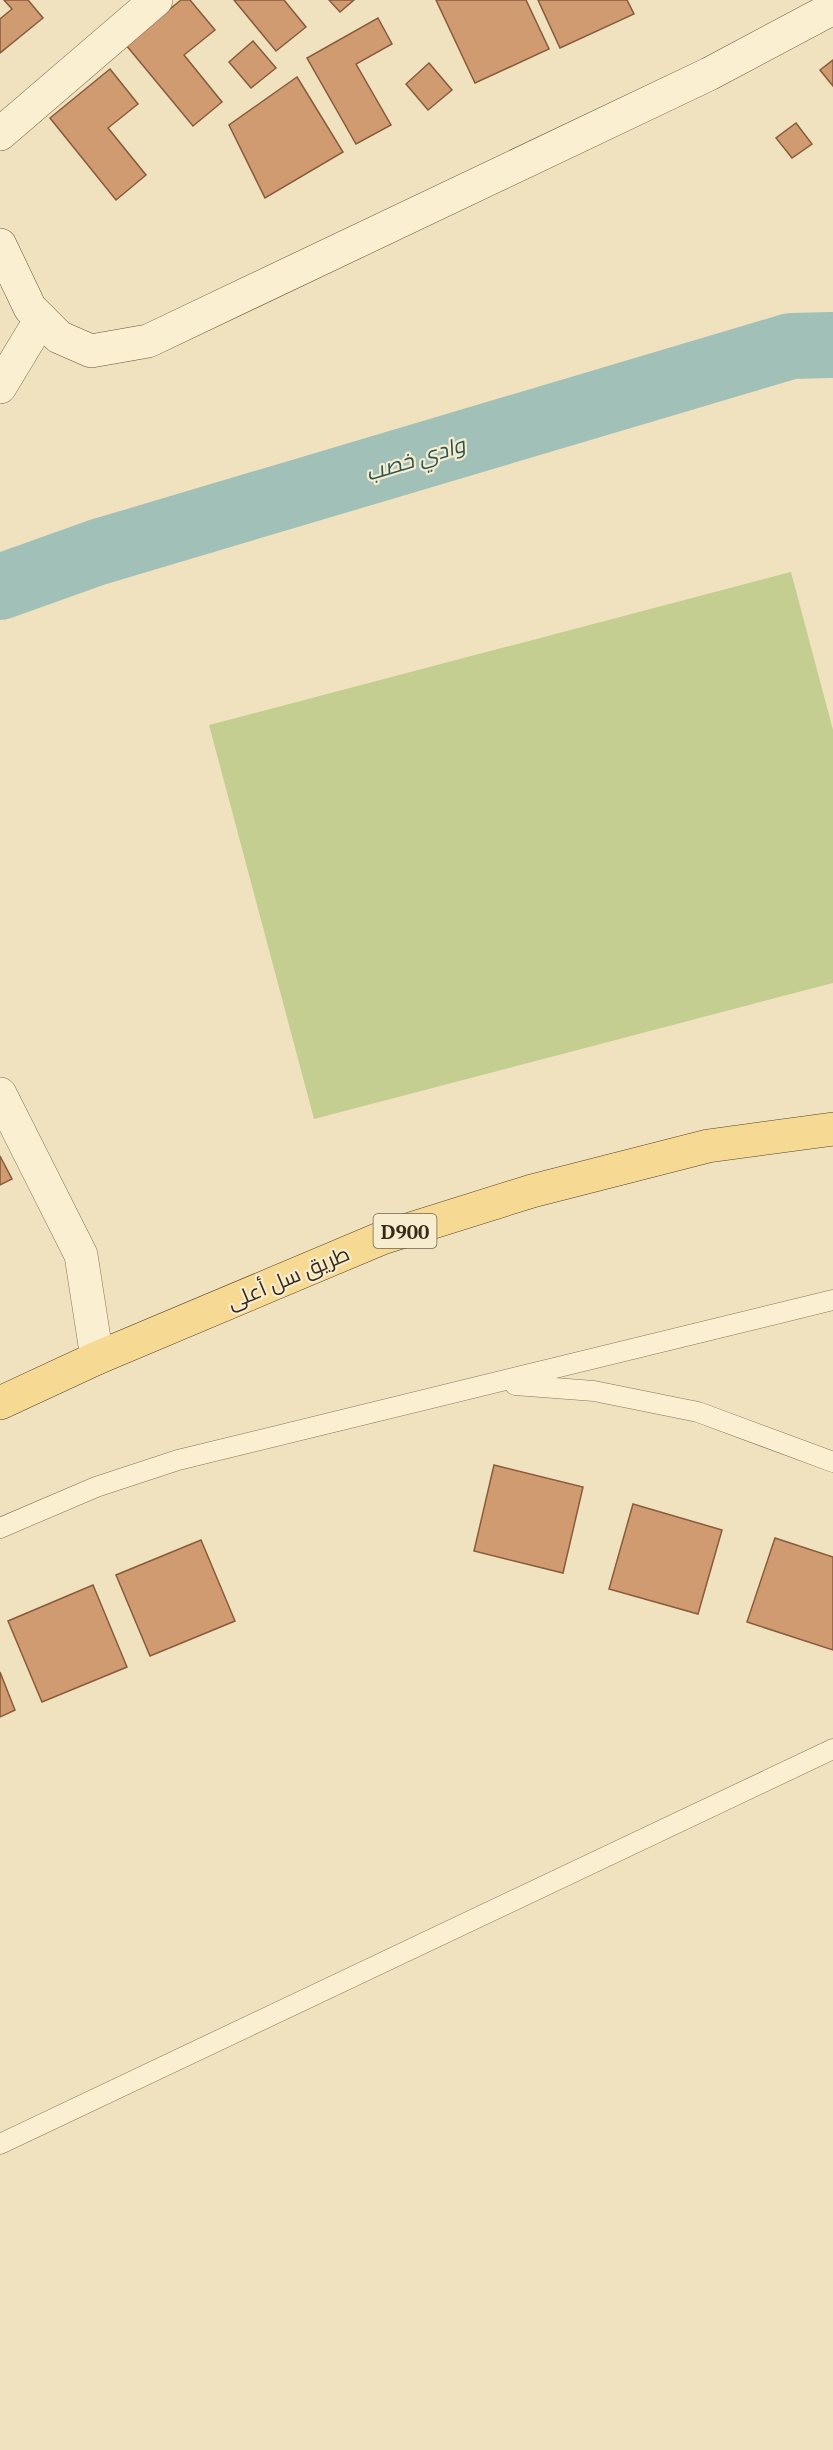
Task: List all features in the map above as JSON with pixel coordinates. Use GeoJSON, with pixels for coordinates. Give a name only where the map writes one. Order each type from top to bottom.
{"type":"FeatureCollection","features":[{"type":"Feature","properties":{"kind":"main road","name":"طريق سل أعلى"},"geometry":{"type":"LineString","coordinates":[[0,1402],[97,1358],[382,1238],[532,1191],[708,1146],[833,1130]]}},
{"type":"Feature","properties":{"kind":"street"},"geometry":{"type":"LineString","coordinates":[[0,134],[156,0]]}},
{"type":"Feature","properties":{"kind":"street"},"geometry":{"type":"LineString","coordinates":[[0,244],[30,308],[59,338],[91,351],[148,341],[709,74],[833,8]]}},
{"type":"Feature","properties":{"kind":"street"},"geometry":{"type":"LineString","coordinates":[[0,387],[41,320]]}},
{"type":"Feature","properties":{"kind":"street"},"geometry":{"type":"LineString","coordinates":[[0,1094],[81,1255],[97,1358]]}},
{"type":"Feature","properties":{"kind":"lane"},"geometry":{"type":"LineString","coordinates":[[0,1528],[96,1487],[178,1460],[833,1300]]}},
{"type":"Feature","properties":{"kind":"lane"},"geometry":{"type":"LineString","coordinates":[[489,1384],[542,1386],[646,1400],[698,1412],[833,1462]]}},
{"type":"Feature","properties":{"kind":"lane"},"geometry":{"type":"LineString","coordinates":[[0,2144],[833,1749]]}},
{"type":"Feature","properties":{"kind":"green space"},"geometry":{"type":"Polygon","coordinates":[[[791,572],[833,730],[833,983],[314,1119],[209,725],[791,572]]]}},
{"type":"Feature","properties":{"kind":"building"},"geometry":{"type":"Polygon","coordinates":[[[4,0],[28,0],[43,18],[0,53],[0,19],[12,9],[4,0]]]}},
{"type":"Feature","properties":{"kind":"building"},"geometry":{"type":"Polygon","coordinates":[[[181,0],[190,0],[215,30],[184,55],[222,102],[193,126],[126,45],[181,0]]]}},
{"type":"Feature","properties":{"kind":"building"},"geometry":{"type":"Polygon","coordinates":[[[234,0],[284,0],[306,27],[276,51],[234,0]]]}},
{"type":"Feature","properties":{"kind":"building"},"geometry":{"type":"Polygon","coordinates":[[[329,0],[354,0],[340,12],[329,0]]]}},
{"type":"Feature","properties":{"kind":"building"},"geometry":{"type":"Polygon","coordinates":[[[436,0],[526,0],[549,49],[475,83],[436,0]]]}},
{"type":"Feature","properties":{"kind":"building"},"geometry":{"type":"Polygon","coordinates":[[[538,0],[627,0],[634,14],[560,48],[538,0]]]}},
{"type":"Feature","properties":{"kind":"building"},"geometry":{"type":"Polygon","coordinates":[[[378,18],[392,44],[356,64],[391,125],[356,144],[307,58],[378,18]]]}},
{"type":"Feature","properties":{"kind":"building"},"geometry":{"type":"Polygon","coordinates":[[[253,41],[276,68],[251,88],[229,62],[253,41]]]}},
{"type":"Feature","properties":{"kind":"building"},"geometry":{"type":"Polygon","coordinates":[[[833,60],[833,86],[820,70],[833,60]]]}},
{"type":"Feature","properties":{"kind":"building"},"geometry":{"type":"Polygon","coordinates":[[[429,63],[452,90],[428,110],[406,84],[429,63]]]}},
{"type":"Feature","properties":{"kind":"building"},"geometry":{"type":"Polygon","coordinates":[[[110,69],[138,104],[108,128],[146,175],[116,200],[50,118],[110,69]]]}},
{"type":"Feature","properties":{"kind":"building"},"geometry":{"type":"Polygon","coordinates":[[[297,77],[343,152],[265,198],[229,125],[297,77]]]}},
{"type":"Feature","properties":{"kind":"building"},"geometry":{"type":"Polygon","coordinates":[[[796,123],[812,144],[792,158],[776,138],[796,123]]]}},
{"type":"Feature","properties":{"kind":"building"},"geometry":{"type":"Polygon","coordinates":[[[0,1156],[12,1179],[0,1185],[0,1156]]]}},
{"type":"Feature","properties":{"kind":"building"},"geometry":{"type":"Polygon","coordinates":[[[494,1465],[583,1487],[563,1573],[474,1551],[494,1465]]]}},
{"type":"Feature","properties":{"kind":"building"},"geometry":{"type":"Polygon","coordinates":[[[633,1504],[722,1530],[698,1614],[609,1589],[633,1504]]]}},
{"type":"Feature","properties":{"kind":"building"},"geometry":{"type":"Polygon","coordinates":[[[775,1538],[833,1557],[833,1650],[747,1622],[775,1538]]]}},
{"type":"Feature","properties":{"kind":"building"},"geometry":{"type":"Polygon","coordinates":[[[201,1540],[235,1621],[150,1656],[116,1575],[201,1540]]]}},
{"type":"Feature","properties":{"kind":"building"},"geometry":{"type":"Polygon","coordinates":[[[93,1585],[127,1667],[42,1702],[8,1621],[93,1585]]]}},
{"type":"Feature","properties":{"kind":"building"},"geometry":{"type":"Polygon","coordinates":[[[0,1672],[15,1710],[0,1717],[0,1672]]]}},
{"type":"Feature","properties":{"kind":"waterway","name":"وادي خصب"},"geometry":{"type":"LineString","coordinates":[[0,587],[98,552],[791,346],[833,345]]}}]}
